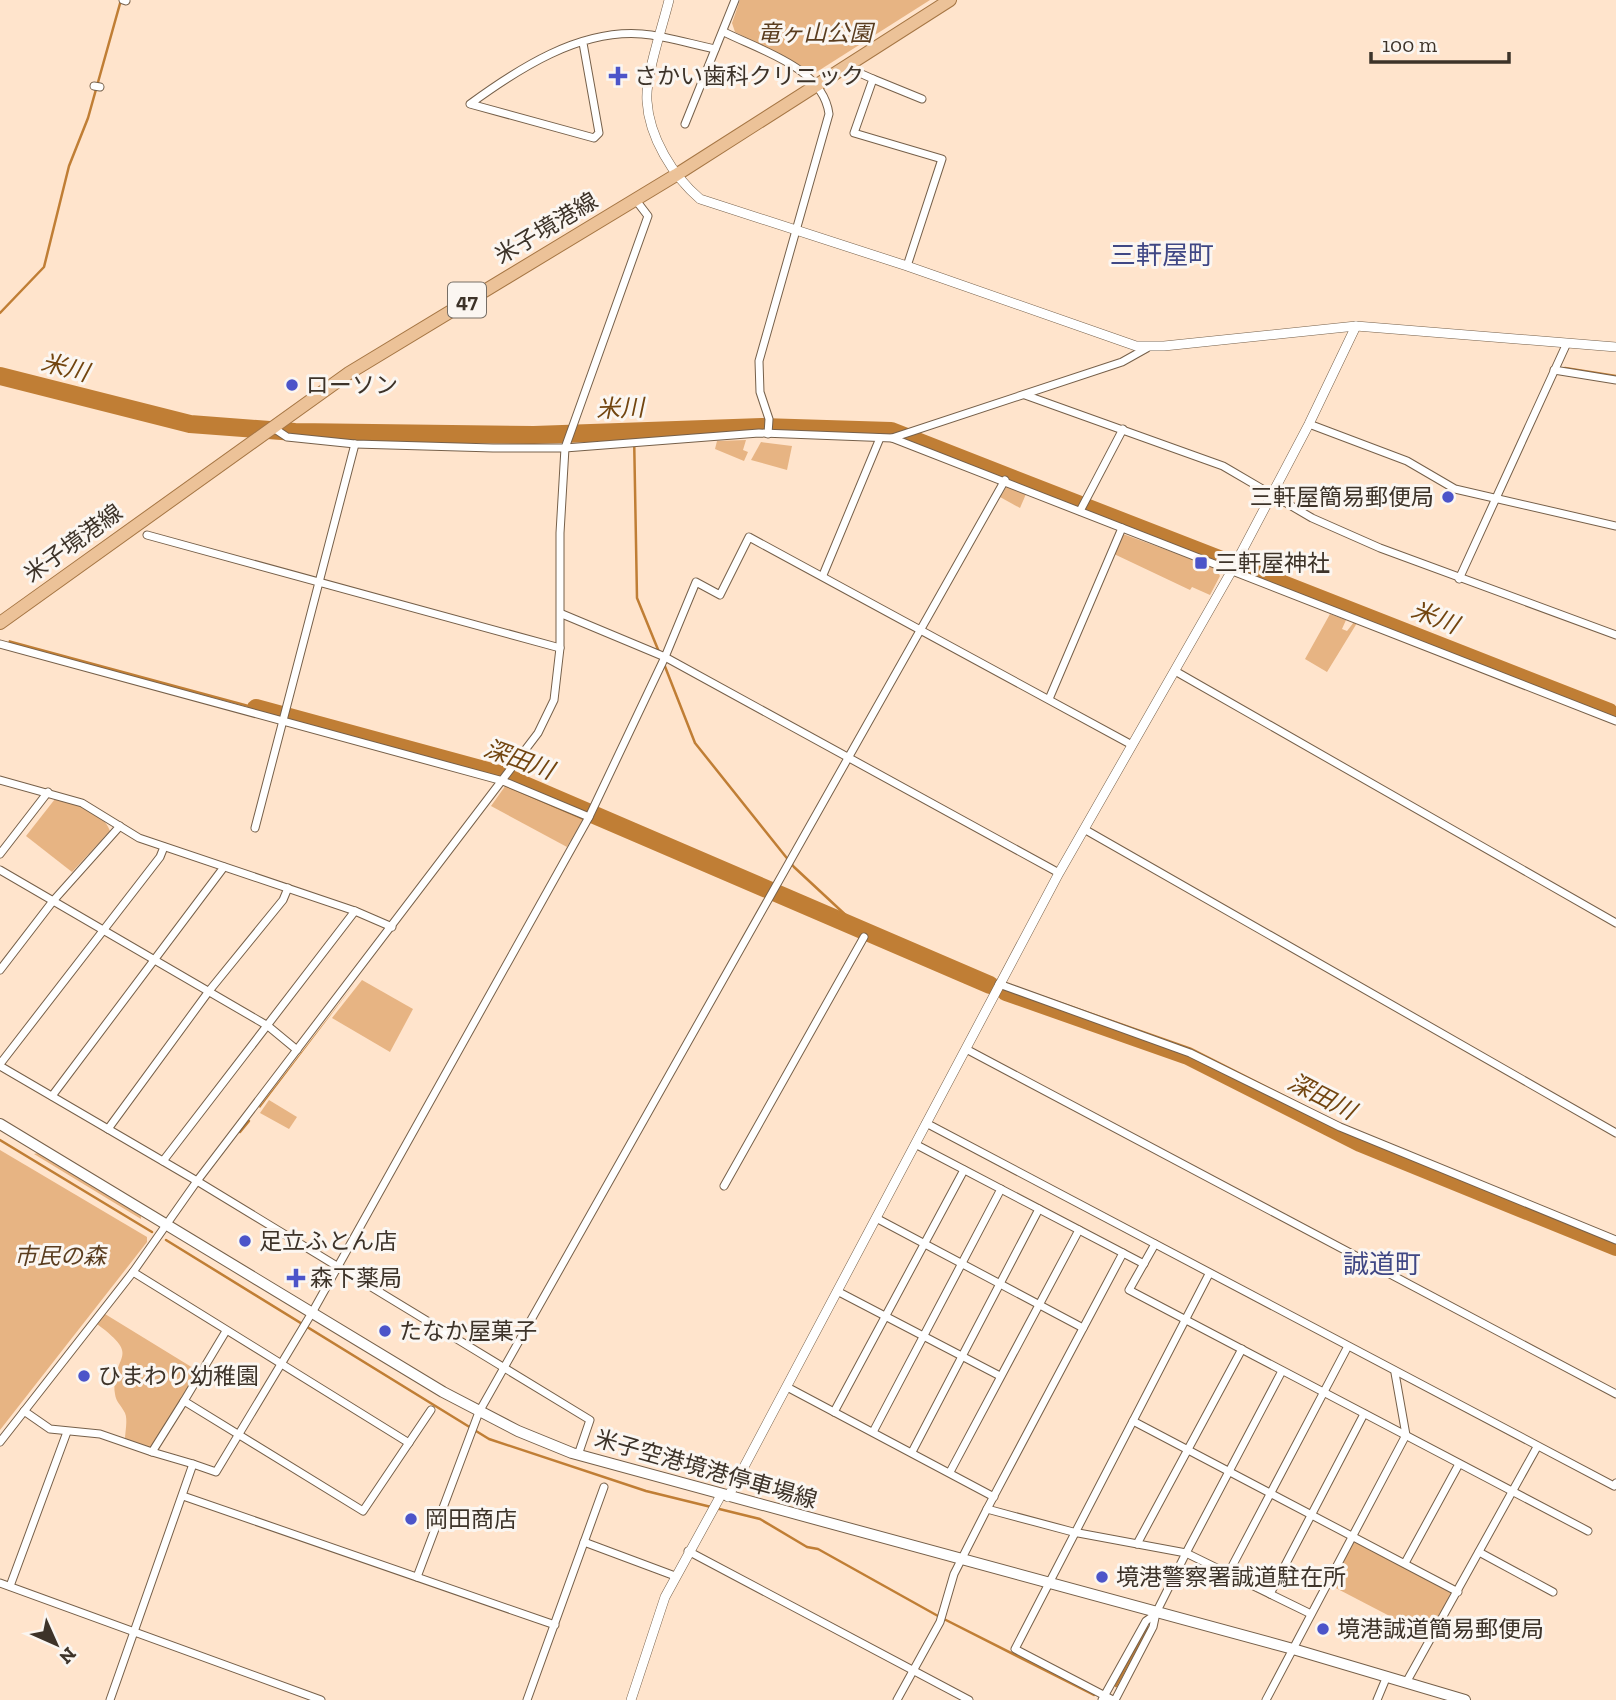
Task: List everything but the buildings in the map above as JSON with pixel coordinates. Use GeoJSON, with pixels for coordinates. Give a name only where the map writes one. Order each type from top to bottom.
{"type":"FeatureCollection","features":[{"type":"Feature","properties":{"kind":"main road","name":"米子境港線"},"geometry":{"type":"LineString","coordinates":[[0,623],[349,373],[676,175],[950,0]]}},
{"type":"Feature","properties":{"kind":"main road","name":"米子空港境港停車場線"},"geometry":{"type":"LineString","coordinates":[[0,1124],[479,1412],[578,1455],[1293,1649],[1465,1700]]}},
{"type":"Feature","properties":{"kind":"street"},"geometry":{"type":"LineString","coordinates":[[669,0],[646,99],[652,128],[676,175],[700,199],[1147,348],[1356,326],[1616,347]]}},
{"type":"Feature","properties":{"kind":"street"},"geometry":{"type":"LineString","coordinates":[[685,124],[735,0]]}},
{"type":"Feature","properties":{"kind":"street"},"geometry":{"type":"LineString","coordinates":[[724,32],[806,74],[819,85],[827,98],[829,114],[759,360],[760,391],[768,419],[768,434]]}},
{"type":"Feature","properties":{"kind":"street"},"geometry":{"type":"LineString","coordinates":[[583,43],[599,133],[594,138],[470,104],[540,59],[583,43],[639,33],[715,50]]}},
{"type":"Feature","properties":{"kind":"street"},"geometry":{"type":"LineString","coordinates":[[846,68],[922,99]]}},
{"type":"Feature","properties":{"kind":"street"},"geometry":{"type":"LineString","coordinates":[[873,79],[854,133],[942,159],[907,266]]}},
{"type":"Feature","properties":{"kind":"street"},"geometry":{"type":"LineString","coordinates":[[0,1442],[133,1272],[197,1181],[538,733],[554,700],[560,648],[560,533],[565,448],[648,216],[635,199]]}},
{"type":"Feature","properties":{"kind":"street"},"geometry":{"type":"LineString","coordinates":[[631,1700],[657,1617],[688,1551],[725,1496],[787,1387],[1059,873],[1231,572],[1309,424],[1356,326]]}},
{"type":"Feature","properties":{"kind":"street"},"geometry":{"type":"LineString","coordinates":[[1459,579],[1567,343]]}},
{"type":"Feature","properties":{"kind":"street"},"geometry":{"type":"LineString","coordinates":[[272,427],[287,437],[355,444],[565,448],[768,434],[892,438],[1135,357],[1147,348]]}},
{"type":"Feature","properties":{"kind":"street"},"geometry":{"type":"LineString","coordinates":[[1554,370],[1616,380]]}},
{"type":"Feature","properties":{"kind":"street"},"geometry":{"type":"LineString","coordinates":[[1026,395],[1223,466],[1312,518],[1459,579],[1616,635]]}},
{"type":"Feature","properties":{"kind":"street"},"geometry":{"type":"LineString","coordinates":[[1309,424],[1407,461],[1455,489],[1616,526]]}},
{"type":"Feature","properties":{"kind":"street"},"geometry":{"type":"LineString","coordinates":[[1080,511],[1123,429]]}},
{"type":"Feature","properties":{"kind":"street"},"geometry":{"type":"LineString","coordinates":[[822,575],[880,438]]}},
{"type":"Feature","properties":{"kind":"street"},"geometry":{"type":"LineString","coordinates":[[892,438],[1616,721]]}},
{"type":"Feature","properties":{"kind":"street"},"geometry":{"type":"LineString","coordinates":[[256,828],[355,444]]}},
{"type":"Feature","properties":{"kind":"street"},"geometry":{"type":"LineString","coordinates":[[418,1577],[479,1412],[1005,480]]}},
{"type":"Feature","properties":{"kind":"street"},"geometry":{"type":"LineString","coordinates":[[1049,699],[1122,528]]}},
{"type":"Feature","properties":{"kind":"street"},"geometry":{"type":"LineString","coordinates":[[147,535],[560,648]]}},
{"type":"Feature","properties":{"kind":"street"},"geometry":{"type":"LineString","coordinates":[[24,1411],[50,1429],[100,1434],[216,1472],[313,1311],[589,817],[665,657],[696,582],[720,595],[749,537],[1132,745]]}},
{"type":"Feature","properties":{"kind":"street"},"geometry":{"type":"LineString","coordinates":[[562,614],[665,657],[1059,873]]}},
{"type":"Feature","properties":{"kind":"street"},"geometry":{"type":"LineString","coordinates":[[0,644],[503,781],[589,817]]}},
{"type":"Feature","properties":{"kind":"street"},"geometry":{"type":"LineString","coordinates":[[1175,671],[1616,923]]}},
{"type":"Feature","properties":{"kind":"street"},"geometry":{"type":"LineString","coordinates":[[0,780],[82,803],[120,826],[164,847],[355,911],[392,927]]}},
{"type":"Feature","properties":{"kind":"street"},"geometry":{"type":"LineString","coordinates":[[0,854],[48,792]]}},
{"type":"Feature","properties":{"kind":"street"},"geometry":{"type":"LineString","coordinates":[[0,970],[53,901],[120,826]]}},
{"type":"Feature","properties":{"kind":"street"},"geometry":{"type":"LineString","coordinates":[[1084,830],[1616,1133]]}},
{"type":"Feature","properties":{"kind":"street"},"geometry":{"type":"LineString","coordinates":[[164,847],[160,857],[0,1065],[197,1181],[590,1420],[578,1455]]}},
{"type":"Feature","properties":{"kind":"street"},"geometry":{"type":"LineString","coordinates":[[52,1096],[224,867]]}},
{"type":"Feature","properties":{"kind":"street"},"geometry":{"type":"LineString","coordinates":[[0,870],[268,1026],[298,1050]]}},
{"type":"Feature","properties":{"kind":"street"},"geometry":{"type":"LineString","coordinates":[[108,1129],[209,991],[283,900],[288,888]]}},
{"type":"Feature","properties":{"kind":"street"},"geometry":{"type":"LineString","coordinates":[[163,1161],[355,911]]}},
{"type":"Feature","properties":{"kind":"street"},"geometry":{"type":"LineString","coordinates":[[724,1186],[864,937]]}},
{"type":"Feature","properties":{"kind":"street"},"geometry":{"type":"LineString","coordinates":[[999,984],[1190,1053],[1340,1127],[1616,1240]]}},
{"type":"Feature","properties":{"kind":"street"},"geometry":{"type":"LineString","coordinates":[[966,1049],[1616,1394]]}},
{"type":"Feature","properties":{"kind":"street"},"geometry":{"type":"LineString","coordinates":[[926,1123],[1347,1348],[1614,1486],[1616,1483]]}},
{"type":"Feature","properties":{"kind":"street"},"geometry":{"type":"LineString","coordinates":[[915,1144],[1144,1264]]}},
{"type":"Feature","properties":{"kind":"street"},"geometry":{"type":"LineString","coordinates":[[834,1412],[964,1170]]}},
{"type":"Feature","properties":{"kind":"street"},"geometry":{"type":"LineString","coordinates":[[873,1432],[1001,1189]]}},
{"type":"Feature","properties":{"kind":"street"},"geometry":{"type":"LineString","coordinates":[[912,1452],[1039,1209]]}},
{"type":"Feature","properties":{"kind":"street"},"geometry":{"type":"LineString","coordinates":[[876,1218],[1083,1328]]}},
{"type":"Feature","properties":{"kind":"street"},"geometry":{"type":"LineString","coordinates":[[950,1472],[1079,1230]]}},
{"type":"Feature","properties":{"kind":"street"},"geometry":{"type":"LineString","coordinates":[[1155,1244],[1129,1290],[1588,1531]]}},
{"type":"Feature","properties":{"kind":"street"},"geometry":{"type":"LineString","coordinates":[[897,1700],[940,1622],[961,1559],[1123,1253]]}},
{"type":"Feature","properties":{"kind":"street"},"geometry":{"type":"LineString","coordinates":[[133,1272],[409,1443]]}},
{"type":"Feature","properties":{"kind":"street"},"geometry":{"type":"LineString","coordinates":[[1209,1274],[1073,1532],[1015,1649],[1103,1698],[1114,1700],[1153,1627],[1156,1613],[1186,1553],[1282,1371]]}},
{"type":"Feature","properties":{"kind":"street"},"geometry":{"type":"LineString","coordinates":[[837,1292],[1000,1376]]}},
{"type":"Feature","properties":{"kind":"street"},"geometry":{"type":"LineString","coordinates":[[152,1452],[226,1331]]}},
{"type":"Feature","properties":{"kind":"street"},"geometry":{"type":"LineString","coordinates":[[1228,1574],[1347,1348]]}},
{"type":"Feature","properties":{"kind":"street"},"geometry":{"type":"LineString","coordinates":[[1137,1544],[1242,1349]]}},
{"type":"Feature","properties":{"kind":"street"},"geometry":{"type":"LineString","coordinates":[[1266,1700],[1406,1435],[1395,1373]]}},
{"type":"Feature","properties":{"kind":"street"},"geometry":{"type":"LineString","coordinates":[[787,1387],[994,1497]]}},
{"type":"Feature","properties":{"kind":"street"},"geometry":{"type":"LineString","coordinates":[[184,1401],[363,1511],[431,1410]]}},
{"type":"Feature","properties":{"kind":"street"},"geometry":{"type":"LineString","coordinates":[[1269,1594],[1364,1414]]}},
{"type":"Feature","properties":{"kind":"street"},"geometry":{"type":"LineString","coordinates":[[1133,1421],[1458,1591]]}},
{"type":"Feature","properties":{"kind":"street"},"geometry":{"type":"LineString","coordinates":[[10,1586],[67,1432]]}},
{"type":"Feature","properties":{"kind":"street"},"geometry":{"type":"LineString","coordinates":[[1407,1681],[1537,1447]]}},
{"type":"Feature","properties":{"kind":"street"},"geometry":{"type":"LineString","coordinates":[[110,1700],[193,1464]]}},
{"type":"Feature","properties":{"kind":"street"},"geometry":{"type":"LineString","coordinates":[[1405,1563],[1459,1464]]}},
{"type":"Feature","properties":{"kind":"street"},"geometry":{"type":"LineString","coordinates":[[527,1700],[604,1487]]}},
{"type":"Feature","properties":{"kind":"street"},"geometry":{"type":"LineString","coordinates":[[183,1496],[555,1625]]}},
{"type":"Feature","properties":{"kind":"street"},"geometry":{"type":"LineString","coordinates":[[987,1509],[1073,1532],[1186,1553],[1311,1614]]}},
{"type":"Feature","properties":{"kind":"street"},"geometry":{"type":"LineString","coordinates":[[584,1542],[675,1576]]}},
{"type":"Feature","properties":{"kind":"street"},"geometry":{"type":"LineString","coordinates":[[688,1551],[969,1700]]}},
{"type":"Feature","properties":{"kind":"street"},"geometry":{"type":"LineString","coordinates":[[1479,1552],[1553,1592]]}},
{"type":"Feature","properties":{"kind":"street"},"geometry":{"type":"LineString","coordinates":[[0,1583],[321,1700]]}},
{"type":"Feature","properties":{"kind":"street"},"geometry":{"type":"LineString","coordinates":[[1103,1698],[1146,1621],[1156,1613]]}},
{"type":"Feature","properties":{"kind":"street"},"geometry":{"type":"LineString","coordinates":[[1377,1700],[1387,1676]]}},
{"type":"Feature","properties":{"kind":"green space","name":"竜ヶ山公園"},"geometry":{"type":"Polygon","coordinates":[[[740,0],[930,0],[815,73],[735,32],[732,23],[740,0]]]}},
{"type":"Feature","properties":{"kind":"green space"},"geometry":{"type":"Polygon","coordinates":[[[746,440],[743,450],[748,452],[744,461],[715,449],[717,441],[746,440]]]}},
{"type":"Feature","properties":{"kind":"green space"},"geometry":{"type":"Polygon","coordinates":[[[761,442],[792,446],[787,470],[751,460],[761,442]]]}},
{"type":"Feature","properties":{"kind":"green space"},"geometry":{"type":"Polygon","coordinates":[[[1007,486],[1026,494],[1020,508],[1000,497],[1007,486]]]}},
{"type":"Feature","properties":{"kind":"green space"},"geometry":{"type":"Polygon","coordinates":[[[1123,534],[1216,568],[1220,576],[1210,595],[1192,587],[1190,590],[1114,554],[1123,534]]]}},
{"type":"Feature","properties":{"kind":"green space"},"geometry":{"type":"Polygon","coordinates":[[[1330,614],[1346,620],[1342,629],[1347,631],[1354,622],[1357,623],[1327,672],[1305,659],[1330,614]]]}},
{"type":"Feature","properties":{"kind":"green space"},"geometry":{"type":"Polygon","coordinates":[[[506,785],[582,815],[583,820],[567,847],[491,806],[506,785]]]}},
{"type":"Feature","properties":{"kind":"green space"},"geometry":{"type":"Polygon","coordinates":[[[55,799],[94,813],[110,831],[72,872],[26,836],[55,799]]]}},
{"type":"Feature","properties":{"kind":"green space"},"geometry":{"type":"Polygon","coordinates":[[[362,980],[413,1009],[390,1052],[332,1018],[362,980]]]}},
{"type":"Feature","properties":{"kind":"green space"},"geometry":{"type":"Polygon","coordinates":[[[269,1100],[297,1117],[289,1129],[260,1113],[269,1100]]]}},
{"type":"Feature","properties":{"kind":"green space","name":"市民の森"},"geometry":{"type":"Polygon","coordinates":[[[0,1150],[147,1237],[147,1242],[0,1430],[0,1150]]]}},
{"type":"Feature","properties":{"kind":"green space"},"geometry":{"type":"Polygon","coordinates":[[[38,1153],[141,1215],[141,1219],[34,1154],[38,1153]]]}},
{"type":"Feature","properties":{"kind":"green space"},"geometry":{"type":"Polygon","coordinates":[[[105,1314],[198,1371],[154,1446],[148,1448],[125,1440],[126,1416],[115,1394],[122,1351],[111,1335],[97,1324],[105,1314]]]}},
{"type":"Feature","properties":{"kind":"green space"},"geometry":{"type":"Polygon","coordinates":[[[1354,1539],[1454,1589],[1428,1636],[1330,1585],[1354,1539]]]}},
{"type":"Feature","properties":{"kind":"shaded area"},"geometry":{"type":"Polygon","coordinates":[[[9,640],[279,713],[278,715],[8,643],[9,640]]]}},
{"type":"Feature","properties":{"kind":"shaded area"},"geometry":{"type":"Polygon","coordinates":[[[355,983],[260,1108],[259,1107],[355,983]]]}},
{"type":"Feature","properties":{"kind":"waterway"},"geometry":{"type":"LineString","coordinates":[[0,313],[44,267],[69,166],[88,118],[121,0]]}},
{"type":"Feature","properties":{"kind":"waterway"},"geometry":{"type":"LineString","coordinates":[[1565,368],[1616,376]]}},
{"type":"Feature","properties":{"kind":"waterway","name":"米川"},"geometry":{"type":"LineString","coordinates":[[0,376],[190,424],[295,432],[534,435],[762,427],[891,431],[1224,561]]}},
{"type":"Feature","properties":{"kind":"waterway"},"geometry":{"type":"LineString","coordinates":[[634,432],[637,598],[659,652]]}},
{"type":"Feature","properties":{"kind":"waterway","name":"米川"},"geometry":{"type":"LineString","coordinates":[[1242,568],[1609,712]]}},
{"type":"Feature","properties":{"kind":"waterway"},"geometry":{"type":"LineString","coordinates":[[664,664],[695,743],[794,867],[865,933]]}},
{"type":"Feature","properties":{"kind":"waterway","name":"深田川"},"geometry":{"type":"LineString","coordinates":[[256,708],[499,774],[990,985]]}},
{"type":"Feature","properties":{"kind":"waterway","name":"深田川"},"geometry":{"type":"LineString","coordinates":[[1006,992],[1188,1056],[1360,1143],[1616,1247]]}},
{"type":"Feature","properties":{"kind":"waterway"},"geometry":{"type":"LineString","coordinates":[[240,1132],[249,1121]]}},
{"type":"Feature","properties":{"kind":"waterway"},"geometry":{"type":"LineString","coordinates":[[0,1140],[152,1232]]}},
{"type":"Feature","properties":{"kind":"waterway"},"geometry":{"type":"LineString","coordinates":[[166,1240],[489,1439],[646,1491],[760,1519],[807,1547],[818,1549],[938,1616],[1094,1695]]}},
{"type":"Feature","properties":{"kind":"waterway"},"geometry":{"type":"LineString","coordinates":[[1116,1686],[1147,1628]]}},
{"type":"Feature","properties":{"kind":"place","name":"さかい歯科クリニック"},"geometry":{"type":"Point","coordinates":[618,76]}},
{"type":"Feature","properties":{"kind":"place","name":"ローソン"},"geometry":{"type":"Point","coordinates":[292,385]}},
{"type":"Feature","properties":{"kind":"place","name":"三軒屋簡易郵便局"},"geometry":{"type":"Point","coordinates":[1448,497]}},
{"type":"Feature","properties":{"kind":"place","name":"三軒屋神社"},"geometry":{"type":"Point","coordinates":[1201,563]}},
{"type":"Feature","properties":{"kind":"place","name":"足立ふとん店"},"geometry":{"type":"Point","coordinates":[245,1241]}},
{"type":"Feature","properties":{"kind":"place","name":"森下薬局"},"geometry":{"type":"Point","coordinates":[296,1278]}},
{"type":"Feature","properties":{"kind":"place","name":"たなか屋菓子"},"geometry":{"type":"Point","coordinates":[385,1331]}},
{"type":"Feature","properties":{"kind":"place","name":"ひまわり幼稚園"},"geometry":{"type":"Point","coordinates":[84,1376]}},
{"type":"Feature","properties":{"kind":"place","name":"岡田商店"},"geometry":{"type":"Point","coordinates":[411,1519]}},
{"type":"Feature","properties":{"kind":"place","name":"境港警察署誠道駐在所"},"geometry":{"type":"Point","coordinates":[1102,1577]}},
{"type":"Feature","properties":{"kind":"place","name":"境港誠道簡易郵便局"},"geometry":{"type":"Point","coordinates":[1323,1629]}},
{"type":"Feature","properties":{"kind":"district","name":"三軒屋町"},"geometry":{"type":"Point","coordinates":[1162,255]}},
{"type":"Feature","properties":{"kind":"district","name":"誠道町"},"geometry":{"type":"Point","coordinates":[1382,1264]}}]}
